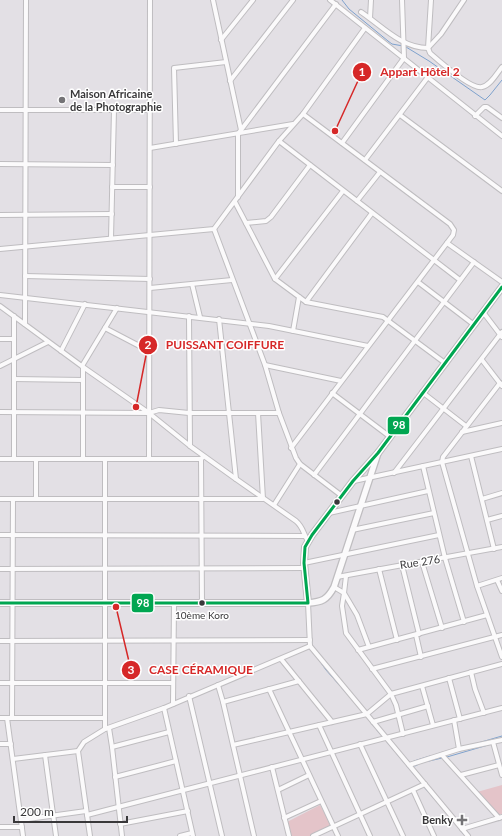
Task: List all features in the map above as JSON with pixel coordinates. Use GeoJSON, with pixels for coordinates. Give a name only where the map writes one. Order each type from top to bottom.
{"type":"FeatureCollection","features":[{"type":"Feature","properties":{"kind":"main road"},"geometry":{"type":"LineString","coordinates":[[308,604],[304,566],[306,538],[378,453],[422,392],[502,288]]}},
{"type":"Feature","properties":{"kind":"main road"},"geometry":{"type":"LineString","coordinates":[[0,603],[308,604],[320,602],[329,596],[334,587],[378,453]]}},
{"type":"Feature","properties":{"kind":"street"},"geometry":{"type":"LineString","coordinates":[[25,324],[26,0]]}},
{"type":"Feature","properties":{"kind":"street"},"geometry":{"type":"LineString","coordinates":[[149,459],[150,0]]}},
{"type":"Feature","properties":{"kind":"street"},"geometry":{"type":"LineString","coordinates":[[213,0],[239,132],[238,197]]}},
{"type":"Feature","properties":{"kind":"street"},"geometry":{"type":"LineString","coordinates":[[221,40],[253,0]]}},
{"type":"Feature","properties":{"kind":"street"},"geometry":{"type":"LineString","coordinates":[[230,81],[293,0]]}},
{"type":"Feature","properties":{"kind":"street"},"geometry":{"type":"LineString","coordinates":[[330,0],[502,136]]}},
{"type":"Feature","properties":{"kind":"street"},"geometry":{"type":"LineString","coordinates":[[370,18],[371,0]]}},
{"type":"Feature","properties":{"kind":"street"},"geometry":{"type":"LineString","coordinates":[[342,143],[404,57],[402,0]]}},
{"type":"Feature","properties":{"kind":"street"},"geometry":{"type":"LineString","coordinates":[[431,0],[428,48],[430,53],[459,76],[479,88],[488,84],[502,67]]}},
{"type":"Feature","properties":{"kind":"street"},"geometry":{"type":"LineString","coordinates":[[361,12],[403,42],[420,48],[428,48],[441,34],[464,0]]}},
{"type":"Feature","properties":{"kind":"street"},"geometry":{"type":"LineString","coordinates":[[239,132],[336,4]]}},
{"type":"Feature","properties":{"kind":"street"},"geometry":{"type":"LineString","coordinates":[[0,248],[214,229],[279,141],[303,114],[365,28]]}},
{"type":"Feature","properties":{"kind":"street"},"geometry":{"type":"LineString","coordinates":[[176,144],[174,68],[226,62]]}},
{"type":"Feature","properties":{"kind":"street"},"geometry":{"type":"LineString","coordinates":[[365,160],[428,77]]}},
{"type":"Feature","properties":{"kind":"street"},"geometry":{"type":"LineString","coordinates":[[475,116],[484,107],[487,107],[502,118]]}},
{"type":"Feature","properties":{"kind":"street"},"geometry":{"type":"LineString","coordinates":[[0,110],[150,110]]}},
{"type":"Feature","properties":{"kind":"street"},"geometry":{"type":"LineString","coordinates":[[111,238],[114,110]]}},
{"type":"Feature","properties":{"kind":"street"},"geometry":{"type":"LineString","coordinates":[[291,448],[418,282],[453,235],[454,230],[450,224],[303,114]]}},
{"type":"Feature","properties":{"kind":"street"},"geometry":{"type":"LineString","coordinates":[[400,115],[502,191]]}},
{"type":"Feature","properties":{"kind":"street"},"geometry":{"type":"LineString","coordinates":[[150,148],[293,124]]}},
{"type":"Feature","properties":{"kind":"street"},"geometry":{"type":"LineString","coordinates":[[279,141],[460,280]]}},
{"type":"Feature","properties":{"kind":"street"},"geometry":{"type":"LineString","coordinates":[[0,164],[113,165]]}},
{"type":"Feature","properties":{"kind":"street"},"geometry":{"type":"LineString","coordinates":[[246,223],[266,221],[271,217],[310,165]]}},
{"type":"Feature","properties":{"kind":"street"},"geometry":{"type":"LineString","coordinates":[[357,201],[380,172]]}},
{"type":"Feature","properties":{"kind":"street"},"geometry":{"type":"LineString","coordinates":[[112,187],[150,186]]}},
{"type":"Feature","properties":{"kind":"street"},"geometry":{"type":"LineString","coordinates":[[275,280],[344,191]]}},
{"type":"Feature","properties":{"kind":"street"},"geometry":{"type":"LineString","coordinates":[[235,202],[275,280],[306,302],[383,317],[445,363]]}},
{"type":"Feature","properties":{"kind":"street"},"geometry":{"type":"LineString","coordinates":[[306,302],[372,213]]}},
{"type":"Feature","properties":{"kind":"street"},"geometry":{"type":"LineString","coordinates":[[0,215],[112,214]]}},
{"type":"Feature","properties":{"kind":"street"},"geometry":{"type":"LineString","coordinates":[[214,229],[265,366],[291,448],[300,464],[342,496]]}},
{"type":"Feature","properties":{"kind":"street"},"geometry":{"type":"LineString","coordinates":[[447,243],[502,282]]}},
{"type":"Feature","properties":{"kind":"street"},"geometry":{"type":"LineString","coordinates":[[314,475],[474,262]]}},
{"type":"Feature","properties":{"kind":"street"},"geometry":{"type":"LineString","coordinates":[[25,276],[150,279]]}},
{"type":"Feature","properties":{"kind":"street"},"geometry":{"type":"LineString","coordinates":[[150,288],[232,280]]}},
{"type":"Feature","properties":{"kind":"street"},"geometry":{"type":"LineString","coordinates":[[418,282],[474,324]]}},
{"type":"Feature","properties":{"kind":"street"},"geometry":{"type":"LineString","coordinates":[[192,284],[200,317]]}},
{"type":"Feature","properties":{"kind":"street"},"geometry":{"type":"LineString","coordinates":[[0,295],[249,323],[368,346]]}},
{"type":"Feature","properties":{"kind":"street"},"geometry":{"type":"LineString","coordinates":[[293,331],[299,297]]}},
{"type":"Feature","properties":{"kind":"street"},"geometry":{"type":"LineString","coordinates":[[61,351],[85,304]]}},
{"type":"Feature","properties":{"kind":"street"},"geometry":{"type":"LineString","coordinates":[[0,306],[48,342],[149,413],[203,457],[274,505],[302,526],[306,538],[202,535],[0,535]]}},
{"type":"Feature","properties":{"kind":"street"},"geometry":{"type":"LineString","coordinates":[[83,459],[83,367],[117,308]]}},
{"type":"Feature","properties":{"kind":"street"},"geometry":{"type":"LineString","coordinates":[[394,473],[501,335],[483,312]]}},
{"type":"Feature","properties":{"kind":"street"},"geometry":{"type":"LineString","coordinates":[[14,316],[14,459]]}},
{"type":"Feature","properties":{"kind":"street"},"geometry":{"type":"LineString","coordinates":[[189,316],[190,446]]}},
{"type":"Feature","properties":{"kind":"street"},"geometry":{"type":"LineString","coordinates":[[219,319],[236,479]]}},
{"type":"Feature","properties":{"kind":"street"},"geometry":{"type":"LineString","coordinates":[[105,328],[149,351]]}},
{"type":"Feature","properties":{"kind":"street"},"geometry":{"type":"LineString","coordinates":[[0,339],[14,339]]}},
{"type":"Feature","properties":{"kind":"street"},"geometry":{"type":"LineString","coordinates":[[0,366],[48,342]]}},
{"type":"Feature","properties":{"kind":"street"},"geometry":{"type":"LineString","coordinates":[[482,360],[501,385],[466,426],[443,458],[442,462],[467,554],[502,657]]}},
{"type":"Feature","properties":{"kind":"street"},"geometry":{"type":"LineString","coordinates":[[265,366],[341,381]]}},
{"type":"Feature","properties":{"kind":"street"},"geometry":{"type":"LineString","coordinates":[[14,378],[83,380]]}},
{"type":"Feature","properties":{"kind":"street"},"geometry":{"type":"LineString","coordinates":[[422,392],[466,426]]}},
{"type":"Feature","properties":{"kind":"street"},"geometry":{"type":"LineString","coordinates":[[332,393],[390,436]]}},
{"type":"Feature","properties":{"kind":"street"},"geometry":{"type":"LineString","coordinates":[[0,412],[149,413],[159,410],[189,413],[279,413]]}},
{"type":"Feature","properties":{"kind":"street"},"geometry":{"type":"LineString","coordinates":[[258,413],[263,499]]}},
{"type":"Feature","properties":{"kind":"street"},"geometry":{"type":"LineString","coordinates":[[462,432],[502,423]]}},
{"type":"Feature","properties":{"kind":"street"},"geometry":{"type":"LineString","coordinates":[[353,481],[502,449]]}},
{"type":"Feature","properties":{"kind":"street"},"geometry":{"type":"LineString","coordinates":[[470,456],[494,549]]}},
{"type":"Feature","properties":{"kind":"street"},"geometry":{"type":"LineString","coordinates":[[0,459],[149,459],[203,457]]}},
{"type":"Feature","properties":{"kind":"street"},"geometry":{"type":"LineString","coordinates":[[202,604],[203,457]]}},
{"type":"Feature","properties":{"kind":"street"},"geometry":{"type":"LineString","coordinates":[[36,459],[36,499]]}},
{"type":"Feature","properties":{"kind":"street"},"geometry":{"type":"LineString","coordinates":[[105,459],[105,718],[112,747],[122,836]]}},
{"type":"Feature","properties":{"kind":"street"},"geometry":{"type":"LineString","coordinates":[[274,505],[300,464]]}},
{"type":"Feature","properties":{"kind":"street"},"geometry":{"type":"LineString","coordinates":[[423,466],[439,536],[464,622]]}},
{"type":"Feature","properties":{"kind":"street"},"geometry":{"type":"LineString","coordinates":[[328,513],[428,491]]}},
{"type":"Feature","properties":{"kind":"street"},"geometry":{"type":"LineString","coordinates":[[482,499],[502,493]]}},
{"type":"Feature","properties":{"kind":"street"},"geometry":{"type":"LineString","coordinates":[[0,499],[263,499]]}},
{"type":"Feature","properties":{"kind":"street"},"geometry":{"type":"LineString","coordinates":[[13,499],[13,682],[10,718],[11,744],[23,836]]}},
{"type":"Feature","properties":{"kind":"street"},"geometry":{"type":"LineString","coordinates":[[352,530],[434,513]]}},
{"type":"Feature","properties":{"kind":"street"},"geometry":{"type":"LineString","coordinates":[[487,520],[502,516]]}},
{"type":"Feature","properties":{"kind":"street"},"geometry":{"type":"LineString","coordinates":[[0,569],[304,566],[439,536]]}},
{"type":"Feature","properties":{"kind":"street","name":"Rue 276"},"geometry":{"type":"LineString","coordinates":[[337,577],[502,547]]}},
{"type":"Feature","properties":{"kind":"street"},"geometry":{"type":"LineString","coordinates":[[422,562],[442,628]]}},
{"type":"Feature","properties":{"kind":"street"},"geometry":{"type":"LineString","coordinates":[[402,565],[421,657]]}},
{"type":"Feature","properties":{"kind":"street"},"geometry":{"type":"LineString","coordinates":[[379,569],[397,640]]}},
{"type":"Feature","properties":{"kind":"street"},"geometry":{"type":"LineString","coordinates":[[346,576],[342,606],[346,634],[391,694],[396,705],[403,734]]}},
{"type":"Feature","properties":{"kind":"street"},"geometry":{"type":"LineString","coordinates":[[477,586],[502,578]]}},
{"type":"Feature","properties":{"kind":"street"},"geometry":{"type":"LineString","coordinates":[[497,580],[502,591]]}},
{"type":"Feature","properties":{"kind":"street"},"geometry":{"type":"LineString","coordinates":[[334,587],[344,593],[358,615],[369,647]]}},
{"type":"Feature","properties":{"kind":"street"},"geometry":{"type":"LineString","coordinates":[[173,704],[174,604]]}},
{"type":"Feature","properties":{"kind":"street"},"geometry":{"type":"LineString","coordinates":[[308,604],[310,646],[468,836]]}},
{"type":"Feature","properties":{"kind":"street"},"geometry":{"type":"LineString","coordinates":[[358,650],[487,616]]}},
{"type":"Feature","properties":{"kind":"street"},"geometry":{"type":"LineString","coordinates":[[372,669],[502,635]]}},
{"type":"Feature","properties":{"kind":"street"},"geometry":{"type":"LineString","coordinates":[[0,641],[310,640]]}},
{"type":"Feature","properties":{"kind":"street"},"geometry":{"type":"LineString","coordinates":[[90,836],[78,751],[84,742],[107,729],[164,708],[189,696],[310,646]]}},
{"type":"Feature","properties":{"kind":"street"},"geometry":{"type":"LineString","coordinates":[[281,659],[332,722]]}},
{"type":"Feature","properties":{"kind":"street"},"geometry":{"type":"LineString","coordinates":[[233,745],[366,714],[391,694],[502,664]]}},
{"type":"Feature","properties":{"kind":"street"},"geometry":{"type":"LineString","coordinates":[[471,672],[475,689],[484,713]]}},
{"type":"Feature","properties":{"kind":"street"},"geometry":{"type":"LineString","coordinates":[[449,678],[460,719]]}},
{"type":"Feature","properties":{"kind":"street"},"geometry":{"type":"LineString","coordinates":[[223,702],[299,681]]}},
{"type":"Feature","properties":{"kind":"street"},"geometry":{"type":"LineString","coordinates":[[0,682],[173,683]]}},
{"type":"Feature","properties":{"kind":"street"},"geometry":{"type":"LineString","coordinates":[[218,685],[254,836]]}},
{"type":"Feature","properties":{"kind":"street"},"geometry":{"type":"LineString","coordinates":[[422,686],[433,726]]}},
{"type":"Feature","properties":{"kind":"street"},"geometry":{"type":"LineString","coordinates":[[269,689],[338,836]]}},
{"type":"Feature","properties":{"kind":"street"},"geometry":{"type":"LineString","coordinates":[[189,696],[222,836]]}},
{"type":"Feature","properties":{"kind":"street"},"geometry":{"type":"LineString","coordinates":[[373,722],[428,706]]}},
{"type":"Feature","properties":{"kind":"street"},"geometry":{"type":"LineString","coordinates":[[164,708],[193,835],[180,836]]}},
{"type":"Feature","properties":{"kind":"street"},"geometry":{"type":"LineString","coordinates":[[21,820],[53,815],[87,813],[119,807],[502,708]]}},
{"type":"Feature","properties":{"kind":"street"},"geometry":{"type":"LineString","coordinates":[[0,718],[105,718]]}},
{"type":"Feature","properties":{"kind":"street"},"geometry":{"type":"LineString","coordinates":[[454,720],[459,750]]}},
{"type":"Feature","properties":{"kind":"street"},"geometry":{"type":"LineString","coordinates":[[319,726],[370,836]]}},
{"type":"Feature","properties":{"kind":"street"},"geometry":{"type":"LineString","coordinates":[[112,747],[169,732]]}},
{"type":"Feature","properties":{"kind":"street"},"geometry":{"type":"LineString","coordinates":[[409,765],[459,750],[502,740]]}},
{"type":"Feature","properties":{"kind":"street"},"geometry":{"type":"LineString","coordinates":[[493,742],[502,775]]}},
{"type":"Feature","properties":{"kind":"street"},"geometry":{"type":"LineString","coordinates":[[0,744],[11,744]]}},
{"type":"Feature","properties":{"kind":"street"},"geometry":{"type":"LineString","coordinates":[[360,744],[403,836]]}},
{"type":"Feature","properties":{"kind":"street"},"geometry":{"type":"LineString","coordinates":[[13,759],[78,751]]}},
{"type":"Feature","properties":{"kind":"street"},"geometry":{"type":"LineString","coordinates":[[45,755],[56,836]]}},
{"type":"Feature","properties":{"kind":"street"},"geometry":{"type":"LineString","coordinates":[[442,755],[500,818],[462,829]]}},
{"type":"Feature","properties":{"kind":"street"},"geometry":{"type":"LineString","coordinates":[[115,777],[176,761]]}},
{"type":"Feature","properties":{"kind":"street"},"geometry":{"type":"LineString","coordinates":[[461,774],[499,765]]}},
{"type":"Feature","properties":{"kind":"street"},"geometry":{"type":"LineString","coordinates":[[272,767],[289,836]]}},
{"type":"Feature","properties":{"kind":"street"},"geometry":{"type":"LineString","coordinates":[[278,790],[309,775]]}},
{"type":"Feature","properties":{"kind":"street"},"geometry":{"type":"LineString","coordinates":[[313,836],[425,784]]}},
{"type":"Feature","properties":{"kind":"street"},"geometry":{"type":"LineString","coordinates":[[412,790],[434,836]]}},
{"type":"Feature","properties":{"kind":"street"},"geometry":{"type":"LineString","coordinates":[[284,818],[321,801]]}},
{"type":"Feature","properties":{"kind":"street"},"geometry":{"type":"LineString","coordinates":[[120,824],[188,811]]}},
{"type":"Feature","properties":{"kind":"street"},"geometry":{"type":"LineString","coordinates":[[0,827],[22,827]]}},
{"type":"Feature","properties":{"kind":"shaded area"},"geometry":{"type":"Polygon","coordinates":[[[502,785],[502,814],[498,815],[477,792],[502,785]]]}},
{"type":"Feature","properties":{"kind":"shaded area"},"geometry":{"type":"Polygon","coordinates":[[[320,805],[330,824],[329,827],[310,836],[290,836],[287,822],[320,805]]]}},
{"type":"Feature","properties":{"kind":"waterway"},"geometry":{"type":"LineString","coordinates":[[342,0],[349,9],[388,41],[392,44],[403,46]]}},
{"type":"Feature","properties":{"kind":"waterway"},"geometry":{"type":"LineString","coordinates":[[406,47],[485,100],[502,80]]}},
{"type":"Feature","properties":{"kind":"waterway"},"geometry":{"type":"LineString","coordinates":[[319,660],[349,696]]}},
{"type":"Feature","properties":{"kind":"waterway"},"geometry":{"type":"LineString","coordinates":[[372,724],[381,735]]}},
{"type":"Feature","properties":{"kind":"waterway"},"geometry":{"type":"LineString","coordinates":[[478,743],[502,736]]}},
{"type":"Feature","properties":{"kind":"waterway"},"geometry":{"type":"LineString","coordinates":[[387,742],[422,784]]}},
{"type":"Feature","properties":{"kind":"waterway"},"geometry":{"type":"LineString","coordinates":[[447,757],[488,745]]}},
{"type":"Feature","properties":{"kind":"waterway"},"geometry":{"type":"LineString","coordinates":[[414,761],[430,756]]}},
{"type":"Feature","properties":{"kind":"waterway"},"geometry":{"type":"LineString","coordinates":[[429,761],[442,758]]}},
{"type":"Feature","properties":{"kind":"waterway"},"geometry":{"type":"LineString","coordinates":[[415,766],[419,764]]}},
{"type":"Feature","properties":{"kind":"waterway"},"geometry":{"type":"LineString","coordinates":[[424,787],[452,819]]}},
{"type":"Feature","properties":{"kind":"waterway"},"geometry":{"type":"LineString","coordinates":[[454,822],[465,836]]}},
{"type":"Feature","properties":{"kind":"transit line","name":"98"},"geometry":{"type":"LineString","coordinates":[[0,603],[308,603],[304,563],[305,547],[312,535],[353,481],[378,453],[502,287]]}},
{"type":"Feature","properties":{"kind":"place","name":"Maison Africaine de la Photographie"},"geometry":{"type":"Point","coordinates":[62,100]}},
{"type":"Feature","properties":{"kind":"place","name":"Appart Hôtel 2"},"geometry":{"type":"Point","coordinates":[335,131]}},
{"type":"Feature","properties":{"kind":"place","name":"PUISSANT COIFFURE"},"geometry":{"type":"Point","coordinates":[136,407]}},
{"type":"Feature","properties":{"kind":"place","name":"10ème Koro"},"geometry":{"type":"Point","coordinates":[202,603]}},
{"type":"Feature","properties":{"kind":"place","name":"CASE CÉRAMIQUE"},"geometry":{"type":"Point","coordinates":[116,607]}},
{"type":"Feature","properties":{"kind":"place","name":"Benky"},"geometry":{"type":"Point","coordinates":[462,820]}}]}
